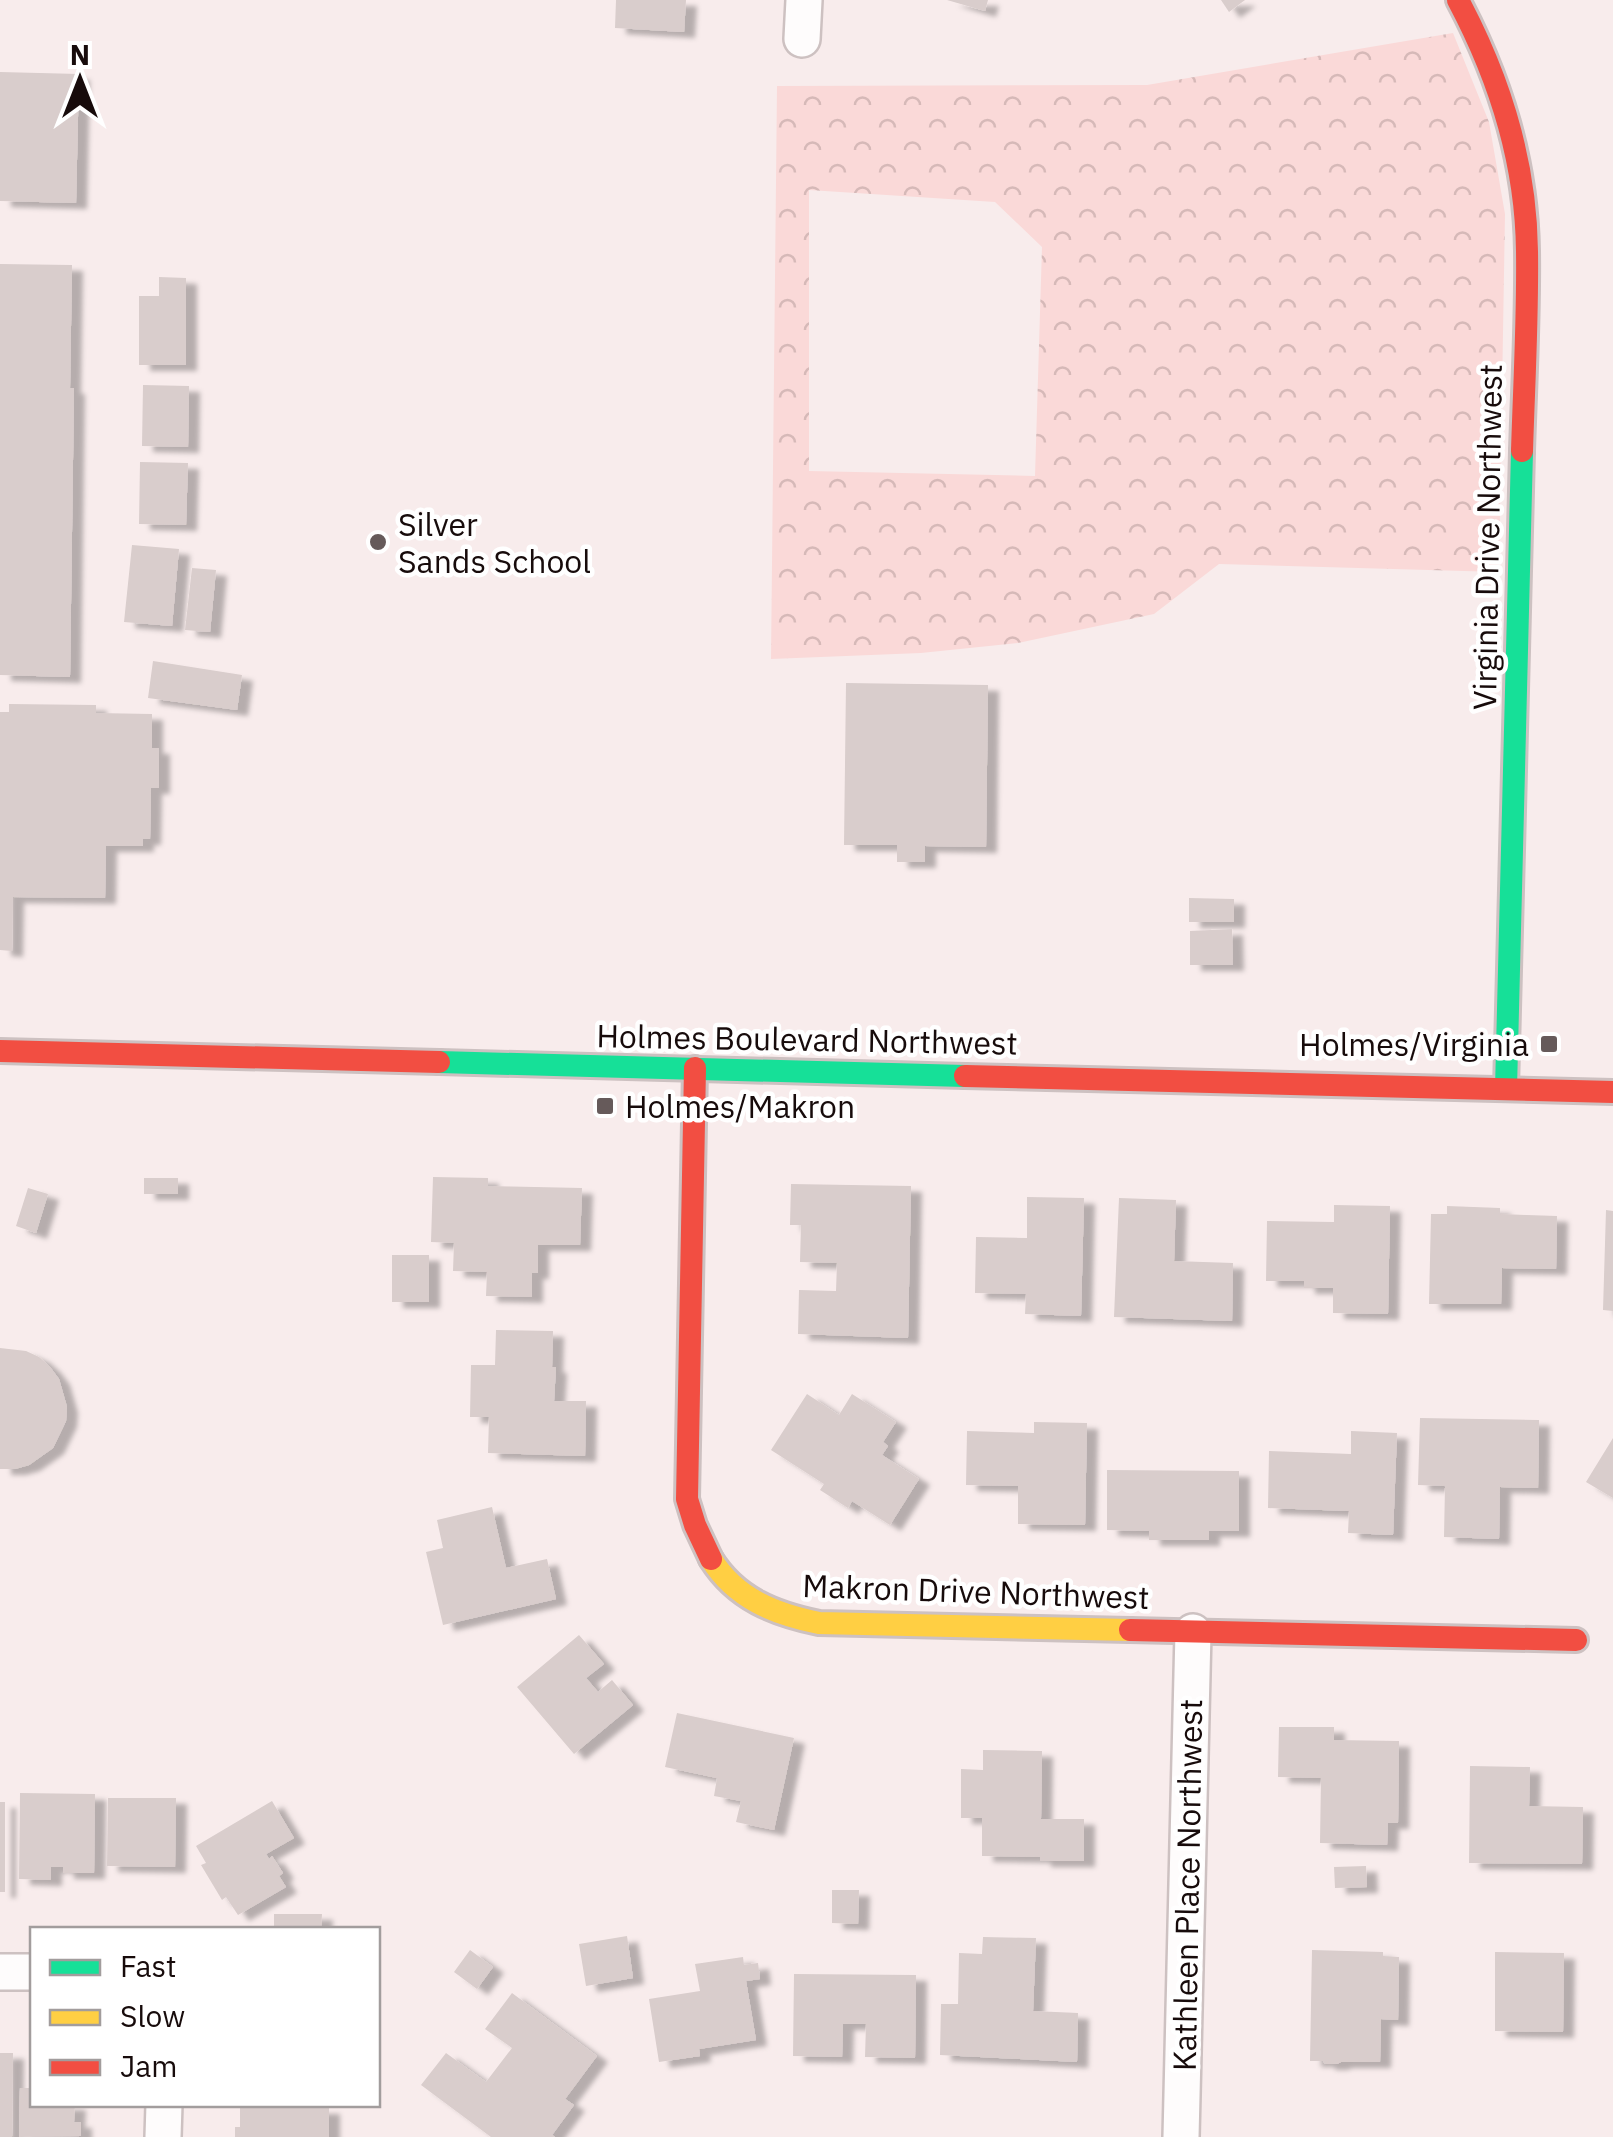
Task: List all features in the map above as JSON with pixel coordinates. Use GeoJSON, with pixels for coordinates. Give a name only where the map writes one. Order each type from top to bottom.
{"type":"FeatureCollection","features":[{"type":"Feature","properties":{"kind":"street"},"geometry":{"type":"LineString","coordinates":[[802,39],[804,0]]}},
{"type":"Feature","properties":{"kind":"street","name":"Virginia Drive Northwest"},"geometry":{"type":"LineString","coordinates":[[1458,0],[1489,60],[1508,114],[1518,158],[1526,230],[1506,1088]]}},
{"type":"Feature","properties":{"kind":"street","name":"Holmes Boulevard Northwest"},"geometry":{"type":"LineString","coordinates":[[0,1051],[1613,1092]]}},
{"type":"Feature","properties":{"kind":"street","name":"Makron Drive Northwest"},"geometry":{"type":"LineString","coordinates":[[696,1068],[687,1499],[695,1530],[725,1582],[754,1604],[819,1623],[1576,1640]]}},
{"type":"Feature","properties":{"kind":"street","name":"Kathleen Place Northwest"},"geometry":{"type":"LineString","coordinates":[[1181,2137],[1193,1632]]}},
{"type":"Feature","properties":{"kind":"street"},"geometry":{"type":"LineString","coordinates":[[0,1972],[30,1972]]}},
{"type":"Feature","properties":{"kind":"street"},"geometry":{"type":"LineString","coordinates":[[163,2137],[164,2107]]}},
{"type":"Feature","properties":{"kind":"green space"},"geometry":{"type":"Polygon","coordinates":[[[1453,33],[1489,122],[1505,214],[1499,572],[1219,564],[1154,614],[1018,643],[921,653],[771,659],[777,86],[1147,85],[1453,33]],[[809,190],[809,471],[1035,476],[1042,247],[995,202],[809,190]]]}},
{"type":"Feature","properties":{"kind":"building"},"geometry":{"type":"Polygon","coordinates":[[[616,0],[686,0],[684,32],[615,28],[616,0]]]}},
{"type":"Feature","properties":{"kind":"building"},"geometry":{"type":"Polygon","coordinates":[[[947,0],[988,0],[985,11],[947,0]]]}},
{"type":"Feature","properties":{"kind":"building"},"geometry":{"type":"Polygon","coordinates":[[[1221,0],[1245,0],[1229,12],[1221,0]]]}},
{"type":"Feature","properties":{"kind":"building"},"geometry":{"type":"Polygon","coordinates":[[[0,72],[79,74],[76,203],[0,201],[0,72]]]}},
{"type":"Feature","properties":{"kind":"building"},"geometry":{"type":"Polygon","coordinates":[[[0,264],[72,265],[70,677],[0,675],[0,264]]]}},
{"type":"Feature","properties":{"kind":"building"},"geometry":{"type":"Polygon","coordinates":[[[159,277],[186,278],[186,365],[139,365],[139,296],[159,296],[159,277]]]}},
{"type":"Feature","properties":{"kind":"building"},"geometry":{"type":"Polygon","coordinates":[[[143,385],[189,386],[188,447],[142,446],[143,385]]]}},
{"type":"Feature","properties":{"kind":"building"},"geometry":{"type":"Polygon","coordinates":[[[140,462],[188,463],[186,525],[139,524],[140,462]]]}},
{"type":"Feature","properties":{"kind":"building"},"geometry":{"type":"Polygon","coordinates":[[[132,545],[179,549],[172,626],[124,622],[132,545]]]}},
{"type":"Feature","properties":{"kind":"building"},"geometry":{"type":"Polygon","coordinates":[[[192,568],[216,570],[210,632],[185,630],[192,568]]]}},
{"type":"Feature","properties":{"kind":"building"},"geometry":{"type":"Polygon","coordinates":[[[153,661],[242,675],[237,710],[148,698],[153,661]]]}},
{"type":"Feature","properties":{"kind":"building"},"geometry":{"type":"Polygon","coordinates":[[[846,683],[988,685],[986,847],[925,846],[925,862],[897,862],[897,845],[844,845],[846,683]]]}},
{"type":"Feature","properties":{"kind":"building"},"geometry":{"type":"Polygon","coordinates":[[[9,704],[96,705],[96,713],[152,714],[152,748],[159,748],[159,788],[151,788],[150,839],[143,839],[143,846],[106,846],[105,898],[13,897],[12,951],[0,950],[0,712],[9,712],[9,704]]]}},
{"type":"Feature","properties":{"kind":"building"},"geometry":{"type":"Polygon","coordinates":[[[1189,898],[1234,899],[1234,922],[1189,922],[1189,898]]]}},
{"type":"Feature","properties":{"kind":"building"},"geometry":{"type":"Polygon","coordinates":[[[1232,929],[1233,965],[1190,965],[1190,931],[1232,929]]]}},
{"type":"Feature","properties":{"kind":"building"},"geometry":{"type":"Polygon","coordinates":[[[433,1177],[488,1178],[488,1186],[582,1188],[580,1245],[538,1245],[538,1273],[532,1273],[532,1297],[486,1296],[487,1272],[453,1271],[454,1243],[431,1242],[433,1177]]]}},
{"type":"Feature","properties":{"kind":"building"},"geometry":{"type":"Polygon","coordinates":[[[144,1178],[178,1178],[178,1194],[144,1194],[144,1178]]]}},
{"type":"Feature","properties":{"kind":"building"},"geometry":{"type":"Polygon","coordinates":[[[791,1184],[911,1186],[908,1338],[798,1334],[799,1290],[836,1291],[837,1263],[800,1262],[801,1225],[790,1225],[791,1184]]]}},
{"type":"Feature","properties":{"kind":"building"},"geometry":{"type":"Polygon","coordinates":[[[28,1188],[48,1194],[36,1233],[16,1226],[28,1188]]]}},
{"type":"Feature","properties":{"kind":"building"},"geometry":{"type":"Polygon","coordinates":[[[1027,1197],[1084,1198],[1081,1316],[1025,1314],[1026,1294],[975,1293],[976,1237],[1027,1238],[1027,1197]]]}},
{"type":"Feature","properties":{"kind":"building"},"geometry":{"type":"Polygon","coordinates":[[[1119,1198],[1176,1200],[1174,1261],[1233,1263],[1232,1321],[1114,1317],[1119,1198]]]}},
{"type":"Feature","properties":{"kind":"building"},"geometry":{"type":"Polygon","coordinates":[[[1334,1205],[1390,1206],[1388,1314],[1333,1313],[1333,1288],[1304,1288],[1304,1281],[1266,1281],[1267,1221],[1334,1222],[1334,1205]]]}},
{"type":"Feature","properties":{"kind":"building"},"geometry":{"type":"Polygon","coordinates":[[[1447,1206],[1500,1208],[1500,1214],[1557,1216],[1556,1269],[1502,1268],[1501,1304],[1429,1304],[1431,1214],[1447,1214],[1447,1206]]]}},
{"type":"Feature","properties":{"kind":"building"},"geometry":{"type":"Polygon","coordinates":[[[1606,1210],[1613,1211],[1613,1311],[1603,1310],[1606,1210]]]}},
{"type":"Feature","properties":{"kind":"building"},"geometry":{"type":"Polygon","coordinates":[[[392,1255],[429,1255],[429,1302],[392,1302],[392,1255]]]}},
{"type":"Feature","properties":{"kind":"building"},"geometry":{"type":"Polygon","coordinates":[[[496,1330],[553,1331],[554,1401],[586,1401],[585,1456],[488,1453],[489,1417],[470,1417],[471,1365],[495,1365],[496,1330]]]}},
{"type":"Feature","properties":{"kind":"building"},"geometry":{"type":"Polygon","coordinates":[[[0,1348],[39,1357],[59,1379],[67,1407],[66,1421],[53,1448],[29,1465],[15,1469],[0,1469],[0,1348]]]}},
{"type":"Feature","properties":{"kind":"building"},"geometry":{"type":"Polygon","coordinates":[[[807,1394],[839,1415],[852,1394],[896,1422],[883,1442],[888,1446],[882,1455],[919,1479],[890,1525],[852,1501],[848,1508],[820,1490],[824,1484],[771,1450],[807,1394]]]}},
{"type":"Feature","properties":{"kind":"building"},"geometry":{"type":"Polygon","coordinates":[[[1420,1418],[1539,1420],[1538,1488],[1500,1487],[1499,1539],[1444,1537],[1445,1486],[1418,1485],[1420,1418]]]}},
{"type":"Feature","properties":{"kind":"building"},"geometry":{"type":"Polygon","coordinates":[[[1034,1422],[1087,1423],[1085,1525],[1018,1524],[1018,1486],[966,1485],[967,1431],[1034,1433],[1034,1422]]]}},
{"type":"Feature","properties":{"kind":"building"},"geometry":{"type":"Polygon","coordinates":[[[1351,1431],[1397,1433],[1393,1535],[1348,1533],[1349,1511],[1268,1508],[1269,1451],[1351,1454],[1351,1431]]]}},
{"type":"Feature","properties":{"kind":"building"},"geometry":{"type":"Polygon","coordinates":[[[1613,1438],[1613,1498],[1586,1482],[1613,1438]]]}},
{"type":"Feature","properties":{"kind":"building"},"geometry":{"type":"Polygon","coordinates":[[[1107,1470],[1239,1471],[1239,1531],[1209,1531],[1209,1540],[1149,1540],[1149,1531],[1107,1530],[1107,1470]]]}},
{"type":"Feature","properties":{"kind":"building"},"geometry":{"type":"Polygon","coordinates":[[[492,1507],[506,1568],[547,1559],[556,1599],[443,1625],[426,1552],[443,1548],[437,1520],[492,1507]]]}},
{"type":"Feature","properties":{"kind":"building"},"geometry":{"type":"Polygon","coordinates":[[[579,1635],[604,1664],[586,1678],[598,1692],[612,1680],[633,1705],[574,1754],[517,1687],[579,1635]]]}},
{"type":"Feature","properties":{"kind":"building"},"geometry":{"type":"Polygon","coordinates":[[[677,1713],[794,1738],[774,1830],[736,1822],[741,1801],[714,1796],[717,1778],[665,1767],[677,1713]]]}},
{"type":"Feature","properties":{"kind":"building"},"geometry":{"type":"Polygon","coordinates":[[[1279,1727],[1334,1727],[1334,1740],[1399,1741],[1398,1823],[1388,1823],[1387,1845],[1320,1843],[1321,1778],[1278,1777],[1279,1727]]]}},
{"type":"Feature","properties":{"kind":"building"},"geometry":{"type":"Polygon","coordinates":[[[983,1750],[1042,1751],[1041,1819],[1084,1819],[1084,1861],[982,1856],[982,1818],[961,1818],[961,1769],[983,1770],[983,1750]]]}},
{"type":"Feature","properties":{"kind":"building"},"geometry":{"type":"Polygon","coordinates":[[[1470,1766],[1530,1767],[1529,1806],[1583,1807],[1582,1864],[1469,1863],[1470,1766]]]}},
{"type":"Feature","properties":{"kind":"building"},"geometry":{"type":"Polygon","coordinates":[[[20,1793],[95,1794],[94,1873],[63,1873],[63,1867],[51,1867],[51,1880],[19,1879],[20,1793]]]}},
{"type":"Feature","properties":{"kind":"building"},"geometry":{"type":"Polygon","coordinates":[[[108,1798],[176,1798],[175,1867],[107,1866],[108,1798]]]}},
{"type":"Feature","properties":{"kind":"building"},"geometry":{"type":"Polygon","coordinates":[[[272,1801],[294,1838],[266,1854],[269,1859],[272,1856],[283,1873],[279,1876],[286,1887],[238,1915],[226,1897],[222,1900],[201,1865],[206,1863],[196,1846],[272,1801]]]}},
{"type":"Feature","properties":{"kind":"building"},"geometry":{"type":"Polygon","coordinates":[[[0,1802],[5,1802],[5,1892],[0,1892],[0,1802]]]}},
{"type":"Feature","properties":{"kind":"building"},"geometry":{"type":"Polygon","coordinates":[[[1366,1866],[1367,1887],[1335,1888],[1334,1867],[1366,1866]]]}},
{"type":"Feature","properties":{"kind":"building"},"geometry":{"type":"Polygon","coordinates":[[[832,1890],[859,1890],[858,1924],[832,1923],[832,1890]]]}},
{"type":"Feature","properties":{"kind":"building"},"geometry":{"type":"Polygon","coordinates":[[[274,1914],[322,1914],[321,1927],[274,1927],[274,1914]]]}},
{"type":"Feature","properties":{"kind":"building"},"geometry":{"type":"Polygon","coordinates":[[[627,1936],[633,1978],[586,1986],[579,1944],[627,1936]]]}},
{"type":"Feature","properties":{"kind":"building"},"geometry":{"type":"Polygon","coordinates":[[[983,1937],[1036,1938],[1033,2011],[1078,2013],[1077,2062],[940,2055],[941,2004],[958,2004],[959,1953],[982,1954],[983,1937]]]}},
{"type":"Feature","properties":{"kind":"building"},"geometry":{"type":"Polygon","coordinates":[[[470,1950],[493,1967],[477,1989],[454,1972],[470,1950]]]}},
{"type":"Feature","properties":{"kind":"building"},"geometry":{"type":"Polygon","coordinates":[[[1312,1950],[1383,1952],[1383,1956],[1399,1957],[1398,2020],[1381,2019],[1380,2062],[1310,2061],[1312,1950]]]}},
{"type":"Feature","properties":{"kind":"building"},"geometry":{"type":"Polygon","coordinates":[[[1495,1952],[1564,1953],[1563,2032],[1495,2031],[1495,1952]]]}},
{"type":"Feature","properties":{"kind":"building"},"geometry":{"type":"Polygon","coordinates":[[[743,1957],[744,1965],[758,1963],[760,1979],[746,1981],[756,2040],[699,2049],[700,2056],[659,2062],[649,1999],[700,1991],[695,1964],[743,1957]]]}},
{"type":"Feature","properties":{"kind":"building"},"geometry":{"type":"Polygon","coordinates":[[[794,1974],[916,1975],[915,2058],[865,2057],[866,2024],[843,2024],[842,2057],[793,2056],[794,1974]]]}},
{"type":"Feature","properties":{"kind":"building"},"geometry":{"type":"Polygon","coordinates":[[[512,1993],[597,2056],[565,2099],[574,2105],[552,2135],[555,2137],[491,2137],[421,2085],[446,2053],[486,2082],[512,2048],[485,2029],[512,1993]]]}},
{"type":"Feature","properties":{"kind":"building"},"geometry":{"type":"Polygon","coordinates":[[[0,2053],[13,2053],[12,2137],[0,2137],[0,2053]]]}},
{"type":"Feature","properties":{"kind":"building"},"geometry":{"type":"Polygon","coordinates":[[[20,2088],[30,2088],[30,2107],[75,2107],[74,2122],[81,2122],[81,2136],[19,2137],[20,2088]]]}},
{"type":"Feature","properties":{"kind":"building"},"geometry":{"type":"Polygon","coordinates":[[[240,2108],[329,2108],[329,2137],[235,2137],[235,2127],[240,2127],[240,2108]]]}},
{"type":"Feature","properties":{"kind":"traffic: fast"},"geometry":{"type":"LineString","coordinates":[[1506,1089],[1522,451]]}},
{"type":"Feature","properties":{"kind":"traffic: fast"},"geometry":{"type":"LineString","coordinates":[[439,1062],[965,1076]]}},
{"type":"Feature","properties":{"kind":"traffic: slow"},"geometry":{"type":"LineString","coordinates":[[711,1559],[732,1585],[758,1603],[819,1623],[1130,1630]]}},
{"type":"Feature","properties":{"kind":"traffic: jam"},"geometry":{"type":"LineString","coordinates":[[1458,0],[1498,90],[1522,185],[1527,276],[1522,451]]}},
{"type":"Feature","properties":{"kind":"traffic: jam"},"geometry":{"type":"LineString","coordinates":[[0,1051],[439,1062]]}},
{"type":"Feature","properties":{"kind":"traffic: jam"},"geometry":{"type":"LineString","coordinates":[[695,1068],[687,1499],[711,1559]]}},
{"type":"Feature","properties":{"kind":"traffic: jam"},"geometry":{"type":"LineString","coordinates":[[965,1076],[1613,1092]]}},
{"type":"Feature","properties":{"kind":"traffic: jam"},"geometry":{"type":"LineString","coordinates":[[1130,1630],[1576,1640]]}},
{"type":"Feature","properties":{"kind":"place","name":"Silver Sands School"},"geometry":{"type":"Point","coordinates":[378,542]}},
{"type":"Feature","properties":{"kind":"place","name":"Holmes/Virginia"},"geometry":{"type":"Point","coordinates":[1549,1044]}},
{"type":"Feature","properties":{"kind":"place","name":"Holmes/Makron"},"geometry":{"type":"Point","coordinates":[605,1106]}}]}
